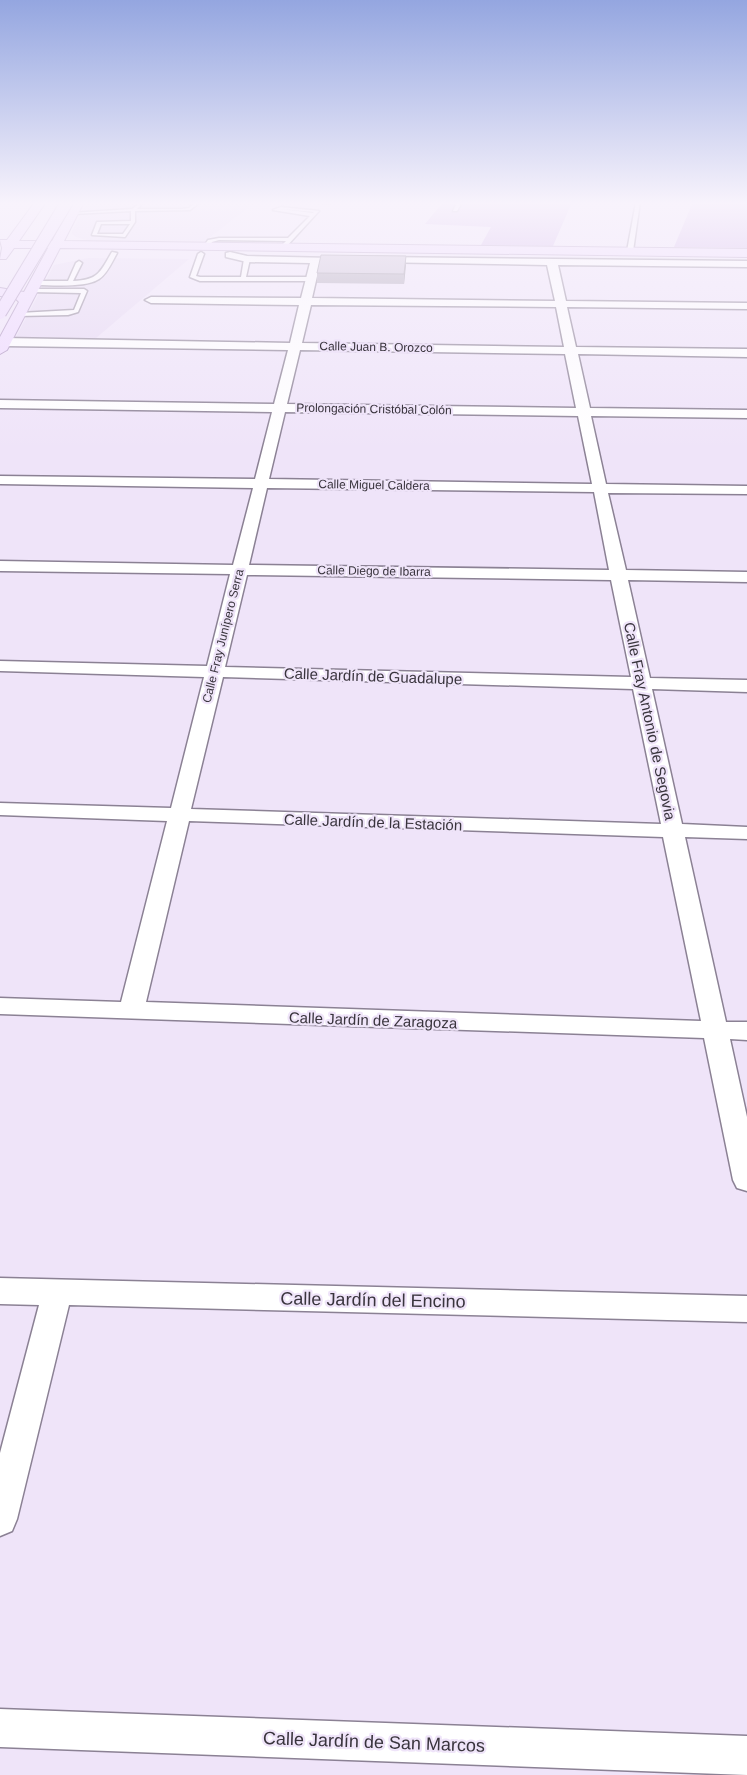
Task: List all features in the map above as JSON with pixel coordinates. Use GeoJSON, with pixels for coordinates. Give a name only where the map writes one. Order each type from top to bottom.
{"type":"FeatureCollection","features":[{"type":"Feature","properties":{"kind":"main road"},"geometry":{"type":"LineString","coordinates":[[0,312],[18,285]]}},
{"type":"Feature","properties":{"kind":"main road"},"geometry":{"type":"LineString","coordinates":[[2,346],[35,285]]}},
{"type":"Feature","properties":{"kind":"main road"},"geometry":{"type":"LineString","coordinates":[[0,292],[19,294],[28,298]]}},
{"type":"Feature","properties":{"kind":"street","name":"Calle Fray Junípero Serra"},"geometry":{"type":"LineString","coordinates":[[131,1012],[294,346],[300,301],[308,285]]}},
{"type":"Feature","properties":{"kind":"street","name":"Calle Fray Antonio de Segovia"},"geometry":{"type":"LineString","coordinates":[[557,285],[747,1180]]}},
{"type":"Feature","properties":{"kind":"street"},"geometry":{"type":"LineString","coordinates":[[151,300],[747,306]]}},
{"type":"Feature","properties":{"kind":"street","name":"Calle Juan B. Orozco"},"geometry":{"type":"LineString","coordinates":[[2,346],[294,346],[747,353]]}},
{"type":"Feature","properties":{"kind":"street","name":"Prolongación Cristóbal Colón"},"geometry":{"type":"LineString","coordinates":[[0,404],[747,414]]}},
{"type":"Feature","properties":{"kind":"street","name":"Calle Miguel Caldera"},"geometry":{"type":"LineString","coordinates":[[0,480],[747,490]]}},
{"type":"Feature","properties":{"kind":"street","name":"Calle Diego de Ibarra"},"geometry":{"type":"LineString","coordinates":[[0,566],[747,577]]}},
{"type":"Feature","properties":{"kind":"street","name":"Calle Jardín de Guadalupe"},"geometry":{"type":"LineString","coordinates":[[0,666],[747,686]]}},
{"type":"Feature","properties":{"kind":"street","name":"Calle Jardín de la Estación"},"geometry":{"type":"LineString","coordinates":[[0,809],[747,834]]}},
{"type":"Feature","properties":{"kind":"street","name":"Calle Jardín de Zaragoza"},"geometry":{"type":"LineString","coordinates":[[0,1006],[131,1012],[747,1031]]}},
{"type":"Feature","properties":{"kind":"street","name":"Calle Jardín del Encino"},"geometry":{"type":"LineString","coordinates":[[0,1290],[747,1309]]}},
{"type":"Feature","properties":{"kind":"street"},"geometry":{"type":"LineString","coordinates":[[0,1519],[57,1292]]}},
{"type":"Feature","properties":{"kind":"street","name":"Calle Jardín de San Marcos"},"geometry":{"type":"LineString","coordinates":[[0,1728],[747,1756]]}},
{"type":"Feature","properties":{"kind":"lane"},"geometry":{"type":"LineString","coordinates":[[28,298],[65,285]]}},
{"type":"Feature","properties":{"kind":"lane"},"geometry":{"type":"LineString","coordinates":[[84,291],[76,311],[68,313],[28,298],[84,291]]}},
{"type":"Feature","properties":{"kind":"shaded area"},"geometry":{"type":"Polygon","coordinates":[[[44,285],[159,285],[96,338],[16,337],[44,285]]]}}]}
